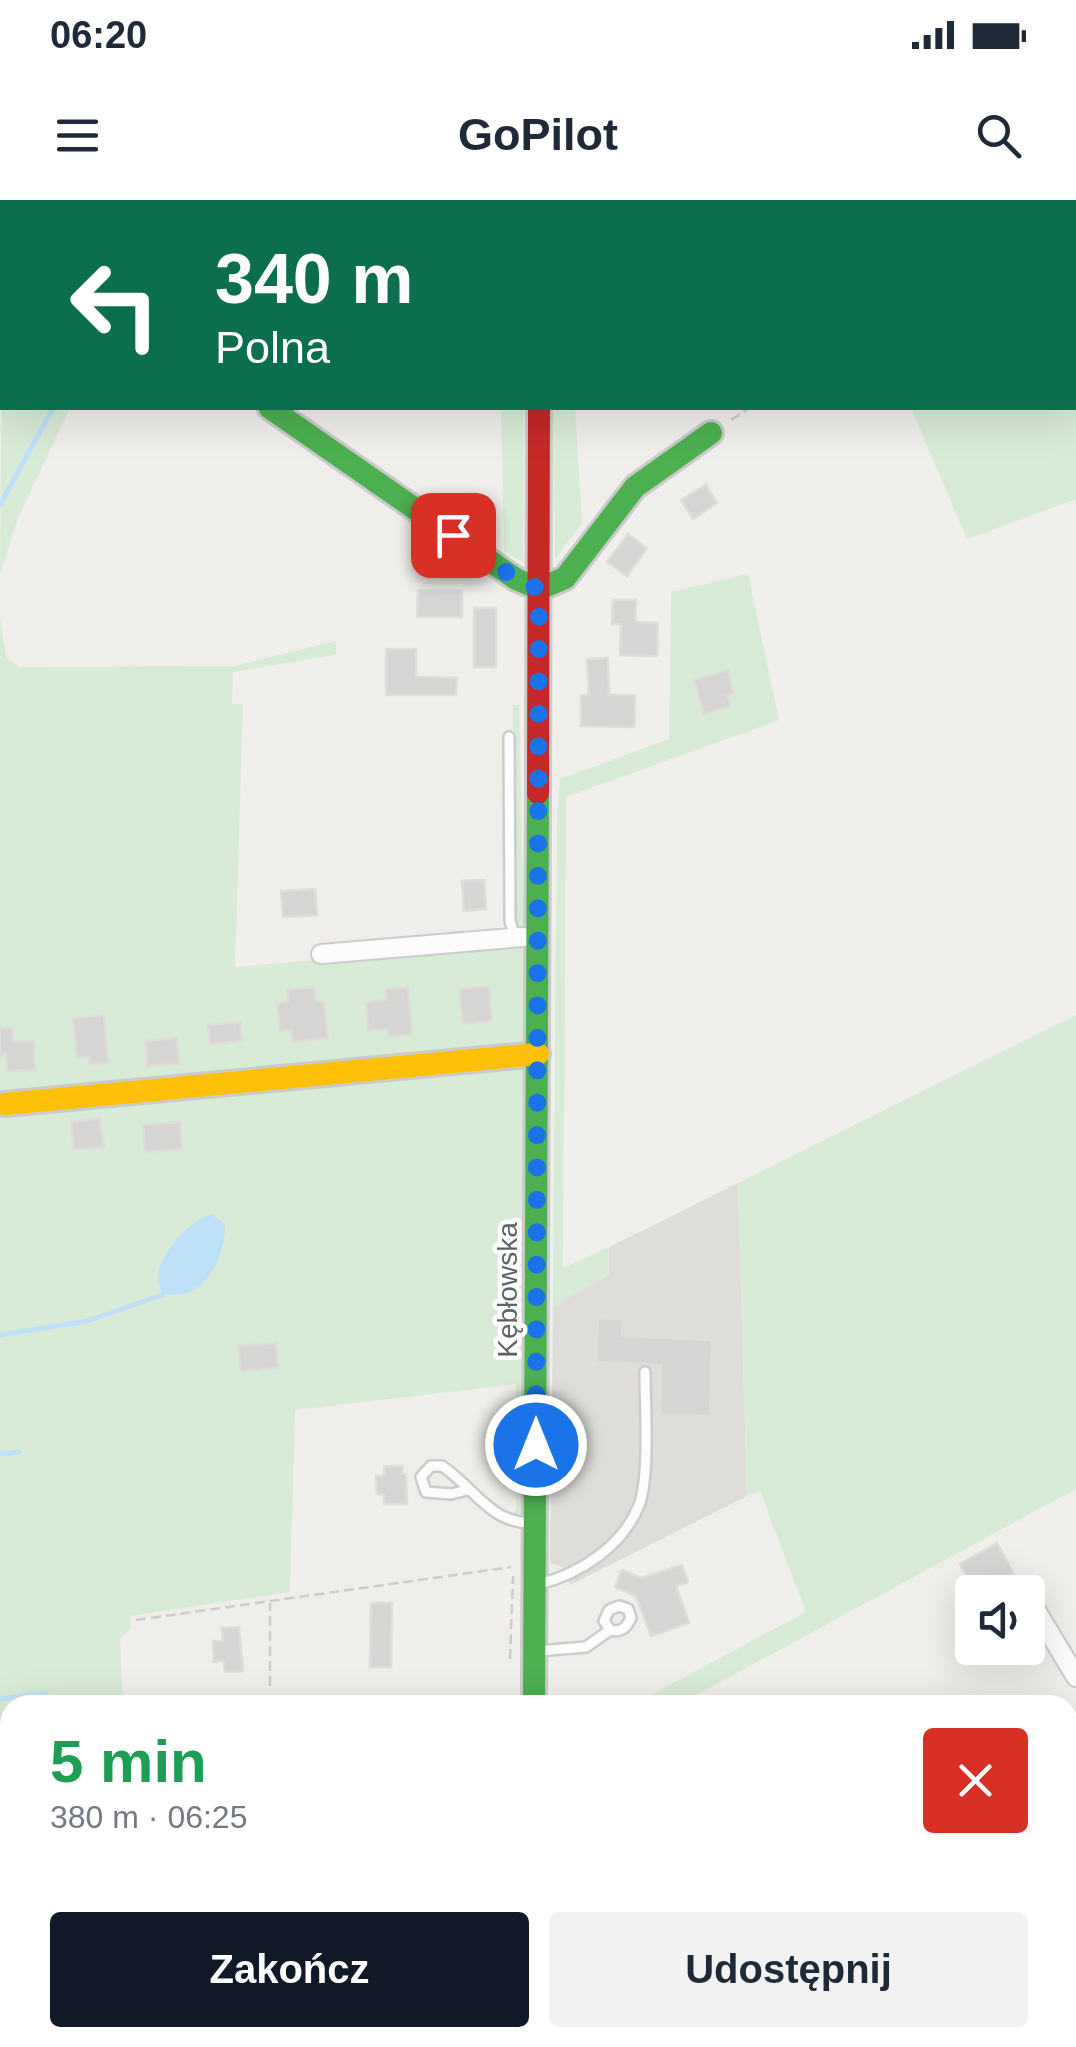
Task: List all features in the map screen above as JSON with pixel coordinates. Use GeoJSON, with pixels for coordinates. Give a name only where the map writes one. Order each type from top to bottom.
{"type":"FeatureCollection","features":[{"type":"Feature","properties":{"kind":"street"},"geometry":{"type":"LineString","coordinates":[[273,410],[516,579],[539,589],[565,578],[635,487],[711,433]]}},
{"type":"Feature","properties":{"kind":"street","name":"Kębłowska"},"geometry":{"type":"LineString","coordinates":[[534,1695],[538,1054],[531,939],[539,410]]}},
{"type":"Feature","properties":{"kind":"street"},"geometry":{"type":"LineString","coordinates":[[321,954],[531,939]]}},
{"type":"Feature","properties":{"kind":"street"},"geometry":{"type":"LineString","coordinates":[[6,1104],[538,1054]]}},
{"type":"Feature","properties":{"kind":"street"},"geometry":{"type":"LineString","coordinates":[[1045,1625],[1076,1677]]}},
{"type":"Feature","properties":{"kind":"lane"},"geometry":{"type":"LineString","coordinates":[[509,737],[510,921],[512,931],[531,939]]}},
{"type":"Feature","properties":{"kind":"lane"},"geometry":{"type":"LineString","coordinates":[[536,1584],[568,1576],[616,1542],[640,1504],[645,1372]]}},
{"type":"Feature","properties":{"kind":"lane"},"geometry":{"type":"LineString","coordinates":[[467,1490],[451,1494],[426,1492],[421,1477],[431,1466],[442,1466],[510,1522],[536,1524]]}},
{"type":"Feature","properties":{"kind":"lane"},"geometry":{"type":"LineString","coordinates":[[535,1652],[586,1647],[610,1630]]}},
{"type":"Feature","properties":{"kind":"path"},"geometry":{"type":"LineString","coordinates":[[711,433],[747,410]]}},
{"type":"Feature","properties":{"kind":"path"},"geometry":{"type":"LineString","coordinates":[[136,1620],[515,1566],[510,1583],[510,1659]]}},
{"type":"Feature","properties":{"kind":"path"},"geometry":{"type":"LineString","coordinates":[[270,1603],[270,1686]]}},
{"type":"Feature","properties":{"kind":"shaded area"},"geometry":{"type":"Polygon","coordinates":[[[738,1183],[747,1496],[570,1585],[565,1568],[550,1563],[553,1306],[609,1275],[609,1247],[738,1183]]]}},
{"type":"Feature","properties":{"kind":"green space"},"geometry":{"type":"Polygon","coordinates":[[[2,410],[69,410],[18,518],[0,574],[2,410]]]}},
{"type":"Feature","properties":{"kind":"green space"},"geometry":{"type":"Polygon","coordinates":[[[501,410],[524,410],[523,562],[504,551],[501,410]]]}},
{"type":"Feature","properties":{"kind":"green space"},"geometry":{"type":"Polygon","coordinates":[[[553,410],[575,410],[582,523],[555,559],[553,410]]]}},
{"type":"Feature","properties":{"kind":"green space"},"geometry":{"type":"Polygon","coordinates":[[[912,410],[1076,410],[1076,499],[967,539],[912,410]]]}},
{"type":"Feature","properties":{"kind":"green space"},"geometry":{"type":"Polygon","coordinates":[[[748,574],[779,720],[566,797],[563,1268],[609,1247],[609,1275],[553,1306],[560,779],[669,739],[671,592],[748,574]]]}},
{"type":"Feature","properties":{"kind":"green space"},"geometry":{"type":"Polygon","coordinates":[[[0,614],[6,657],[19,667],[235,666],[336,641],[336,655],[233,672],[232,704],[243,704],[235,967],[525,942],[523,1517],[511,1518],[516,1509],[516,1384],[295,1410],[290,1592],[130,1616],[131,1628],[120,1639],[123,1695],[0,1695],[0,614]]]}},
{"type":"Feature","properties":{"kind":"green space"},"geometry":{"type":"Polygon","coordinates":[[[513,705],[519,705],[524,928],[515,924],[513,705]]]}},
{"type":"Feature","properties":{"kind":"green space"},"geometry":{"type":"Polygon","coordinates":[[[1076,1015],[1076,1489],[696,1695],[651,1695],[806,1612],[760,1491],[747,1496],[738,1183],[1076,1015]]]}},
{"type":"Feature","properties":{"kind":"water"},"geometry":{"type":"Polygon","coordinates":[[[211,1214],[225,1224],[223,1244],[211,1273],[187,1293],[162,1295],[158,1278],[169,1248],[185,1231],[211,1214]]]}},
{"type":"Feature","properties":{"kind":"building"},"geometry":{"type":"Polygon","coordinates":[[[706,485],[717,503],[693,519],[681,500],[706,485]]]}},
{"type":"Feature","properties":{"kind":"building"},"geometry":{"type":"Polygon","coordinates":[[[628,534],[647,548],[627,576],[607,562],[628,534]]]}},
{"type":"Feature","properties":{"kind":"building"},"geometry":{"type":"Polygon","coordinates":[[[418,590],[462,590],[462,617],[417,617],[418,590]]]}},
{"type":"Feature","properties":{"kind":"building"},"geometry":{"type":"Polygon","coordinates":[[[613,600],[636,600],[635,622],[658,623],[657,656],[620,655],[621,624],[612,624],[613,600]]]}},
{"type":"Feature","properties":{"kind":"building"},"geometry":{"type":"Polygon","coordinates":[[[474,608],[496,608],[496,667],[474,667],[474,608]]]}},
{"type":"Feature","properties":{"kind":"building"},"geometry":{"type":"Polygon","coordinates":[[[386,649],[416,649],[416,677],[457,678],[456,695],[386,695],[386,649]]]}},
{"type":"Feature","properties":{"kind":"building"},"geometry":{"type":"Polygon","coordinates":[[[608,658],[609,695],[635,695],[634,727],[581,726],[581,695],[589,695],[587,659],[608,658]]]}},
{"type":"Feature","properties":{"kind":"building"},"geometry":{"type":"Polygon","coordinates":[[[728,670],[734,693],[727,695],[731,706],[704,714],[694,680],[728,670]]]}},
{"type":"Feature","properties":{"kind":"building"},"geometry":{"type":"Polygon","coordinates":[[[484,880],[486,909],[464,911],[462,881],[484,880]]]}},
{"type":"Feature","properties":{"kind":"building"},"geometry":{"type":"Polygon","coordinates":[[[315,889],[317,915],[283,917],[281,891],[315,889]]]}},
{"type":"Feature","properties":{"kind":"building"},"geometry":{"type":"Polygon","coordinates":[[[489,986],[492,1021],[463,1024],[459,989],[489,986]]]}},
{"type":"Feature","properties":{"kind":"building"},"geometry":{"type":"Polygon","coordinates":[[[314,987],[315,1000],[324,1002],[328,1038],[293,1042],[292,1030],[280,1031],[277,1003],[288,1001],[287,990],[314,987]]]}},
{"type":"Feature","properties":{"kind":"building"},"geometry":{"type":"Polygon","coordinates":[[[408,987],[412,1035],[388,1037],[388,1029],[368,1031],[366,1002],[386,1000],[385,989],[408,987]]]}},
{"type":"Feature","properties":{"kind":"building"},"geometry":{"type":"Polygon","coordinates":[[[104,1015],[108,1063],[90,1064],[89,1057],[77,1058],[73,1018],[104,1015]]]}},
{"type":"Feature","properties":{"kind":"building"},"geometry":{"type":"Polygon","coordinates":[[[240,1022],[242,1041],[210,1044],[208,1025],[240,1022]]]}},
{"type":"Feature","properties":{"kind":"building"},"geometry":{"type":"Polygon","coordinates":[[[0,1028],[12,1028],[13,1042],[34,1041],[35,1070],[7,1071],[6,1054],[0,1056],[0,1028]]]}},
{"type":"Feature","properties":{"kind":"building"},"geometry":{"type":"Polygon","coordinates":[[[177,1038],[179,1064],[147,1066],[145,1041],[177,1038]]]}},
{"type":"Feature","properties":{"kind":"building"},"geometry":{"type":"Polygon","coordinates":[[[100,1118],[104,1147],[74,1150],[71,1122],[100,1118]]]}},
{"type":"Feature","properties":{"kind":"building"},"geometry":{"type":"Polygon","coordinates":[[[180,1122],[182,1149],[145,1152],[143,1125],[180,1122]]]}},
{"type":"Feature","properties":{"kind":"building"},"geometry":{"type":"Polygon","coordinates":[[[598,1318],[623,1319],[622,1336],[712,1340],[710,1416],[660,1415],[661,1365],[596,1362],[598,1318]]]}},
{"type":"Feature","properties":{"kind":"building"},"geometry":{"type":"Polygon","coordinates":[[[276,1343],[278,1368],[241,1371],[238,1346],[276,1343]]]}},
{"type":"Feature","properties":{"kind":"building"},"geometry":{"type":"Polygon","coordinates":[[[384,1466],[402,1466],[407,1504],[384,1504],[384,1495],[377,1494],[376,1476],[384,1476],[384,1466]]]}},
{"type":"Feature","properties":{"kind":"building"},"geometry":{"type":"Polygon","coordinates":[[[997,1543],[1014,1574],[966,1575],[960,1564],[997,1543]]]}},
{"type":"Feature","properties":{"kind":"building"},"geometry":{"type":"Polygon","coordinates":[[[682,1565],[688,1582],[676,1586],[689,1623],[651,1636],[636,1596],[615,1587],[622,1570],[641,1578],[682,1565]]]}},
{"type":"Feature","properties":{"kind":"building"},"geometry":{"type":"Polygon","coordinates":[[[371,1603],[392,1603],[391,1667],[370,1667],[371,1603]]]}},
{"type":"Feature","properties":{"kind":"building"},"geometry":{"type":"Polygon","coordinates":[[[239,1627],[243,1671],[225,1672],[224,1661],[214,1662],[213,1641],[223,1641],[222,1628],[239,1627]]]}},
{"type":"Feature","properties":{"kind":"waterway"},"geometry":{"type":"LineString","coordinates":[[0,505],[52,410]]}},
{"type":"Feature","properties":{"kind":"waterway"},"geometry":{"type":"LineString","coordinates":[[0,1335],[87,1321],[162,1295]]}},
{"type":"Feature","properties":{"kind":"waterway"},"geometry":{"type":"LineString","coordinates":[[0,1454],[19,1452]]}},
{"type":"Feature","properties":{"kind":"waterway"},"geometry":{"type":"LineString","coordinates":[[31,1695],[46,1693]]}},
{"type":"Feature","properties":{"kind":"traffic: fast"},"geometry":{"type":"LineString","coordinates":[[273,410],[516,579],[539,589],[565,578],[635,487],[711,433]]}},
{"type":"Feature","properties":{"kind":"traffic: fast"},"geometry":{"type":"LineString","coordinates":[[534,1695],[538,793]]}},
{"type":"Feature","properties":{"kind":"traffic: slow"},"geometry":{"type":"LineString","coordinates":[[5,1104],[538,1054]]}},
{"type":"Feature","properties":{"kind":"traffic: jam"},"geometry":{"type":"LineString","coordinates":[[538,793],[539,410]]}},
{"type":"Feature","properties":{"kind":"route"},"geometry":{"type":"LineString","coordinates":[[453,535],[516,579],[539,589],[536,1445]]}}]}
